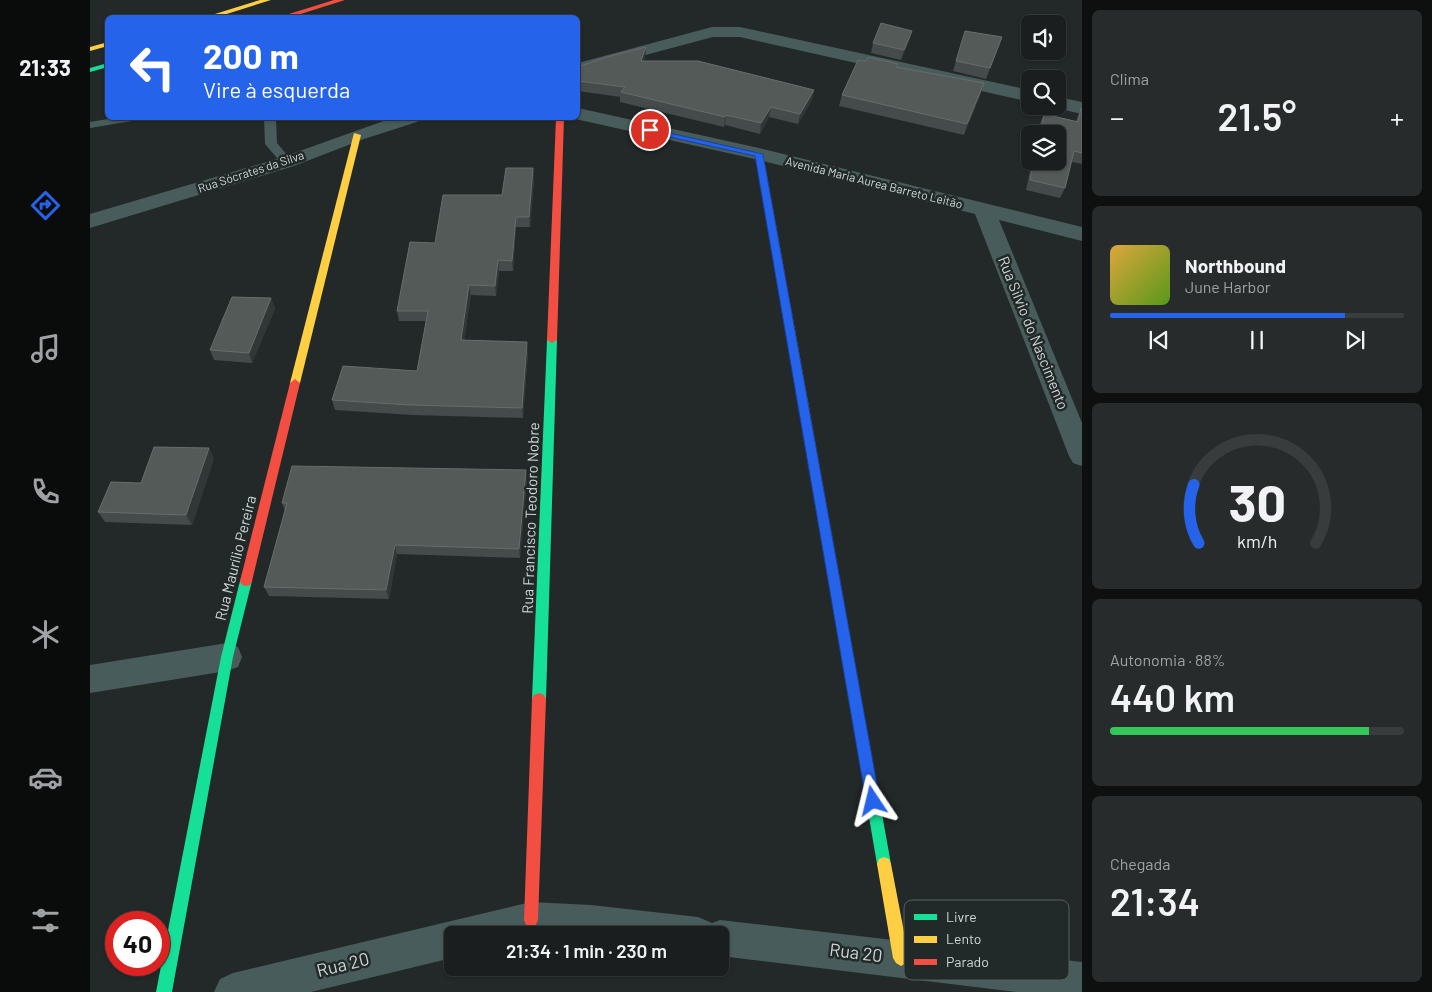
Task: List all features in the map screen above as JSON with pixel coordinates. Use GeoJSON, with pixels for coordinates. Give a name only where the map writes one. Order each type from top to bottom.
{"type":"FeatureCollection","features":[{"type":"Feature","properties":{"kind":"main road"},"geometry":{"type":"LineString","coordinates":[[216,15],[268,0]]}},
{"type":"Feature","properties":{"kind":"main road"},"geometry":{"type":"LineString","coordinates":[[290,15],[342,0]]}},
{"type":"Feature","properties":{"kind":"main road"},"geometry":{"type":"LineString","coordinates":[[91,49],[105,45]]}},
{"type":"Feature","properties":{"kind":"main road"},"geometry":{"type":"LineString","coordinates":[[90,70],[105,66]]}},
{"type":"Feature","properties":{"kind":"main road","name":"Rua Francisco Teodoro Nobre"},"geometry":{"type":"LineString","coordinates":[[531,920],[560,120]]}},
{"type":"Feature","properties":{"kind":"main road","name":"Rua Maurílio Pereira"},"geometry":{"type":"LineString","coordinates":[[164,992],[227,657],[357,135]]}},
{"type":"Feature","properties":{"kind":"main road"},"geometry":{"type":"LineString","coordinates":[[759,154],[901,958]]}},
{"type":"Feature","properties":{"kind":"street"},"geometry":{"type":"LineString","coordinates":[[580,67],[712,32],[740,32],[1021,94]]}},
{"type":"Feature","properties":{"kind":"street"},"geometry":{"type":"LineString","coordinates":[[1066,105],[1082,108]]}},
{"type":"Feature","properties":{"kind":"street","name":"Avenida Maria Aurea Barreto Leitão"},"geometry":{"type":"LineString","coordinates":[[580,114],[759,154],[1082,234]]}},
{"type":"Feature","properties":{"kind":"street","name":"Rua Sócrates da Silva"},"geometry":{"type":"LineString","coordinates":[[94,223],[287,162],[357,135],[404,120]]}},
{"type":"Feature","properties":{"kind":"street","name":"Rua Silvio do Nascimento"},"geometry":{"type":"LineString","coordinates":[[984,210],[1082,456]]}},
{"type":"Feature","properties":{"kind":"street"},"geometry":{"type":"LineString","coordinates":[[90,679],[227,657]]}},
{"type":"Feature","properties":{"kind":"street"},"geometry":{"type":"LineString","coordinates":[[505,926],[531,920],[618,926]]}},
{"type":"Feature","properties":{"kind":"street","name":"Rua 20"},"geometry":{"type":"LineString","coordinates":[[729,939],[904,958]]}},
{"type":"Feature","properties":{"kind":"street","name":"Rua 20"},"geometry":{"type":"LineString","coordinates":[[233,992],[444,941]]}},
{"type":"Feature","properties":{"kind":"street","name":"Rua 20"},"geometry":{"type":"LineString","coordinates":[[1069,979],[1082,981]]}},
{"type":"Feature","properties":{"kind":"lane"},"geometry":{"type":"LineString","coordinates":[[90,124],[118,120]]}},
{"type":"Feature","properties":{"kind":"lane"},"geometry":{"type":"LineString","coordinates":[[270,120],[271,144],[287,162]]}},
{"type":"Feature","properties":{"kind":"building"},"geometry":{"type":"Polygon","coordinates":[[[881,23],[912,31],[904,50],[873,43],[881,23]]]}},
{"type":"Feature","properties":{"kind":"building"},"geometry":{"type":"Polygon","coordinates":[[[965,31],[1002,37],[990,68],[956,61],[965,31]]]}},
{"type":"Feature","properties":{"kind":"building"},"geometry":{"type":"Polygon","coordinates":[[[646,47],[641,61],[698,61],[814,90],[800,114],[771,107],[761,123],[726,115],[725,117],[621,92],[625,87],[580,81],[580,66],[646,47]]]}},
{"type":"Feature","properties":{"kind":"building"},"geometry":{"type":"Polygon","coordinates":[[[868,57],[898,64],[896,67],[984,83],[967,124],[842,95],[858,60],[866,61],[868,57]]]}},
{"type":"Feature","properties":{"kind":"building"},"geometry":{"type":"Polygon","coordinates":[[[1082,108],[1082,153],[1074,151],[1065,188],[1030,180],[1032,170],[1066,170],[1066,125],[1042,125],[1044,115],[1078,122],[1082,108]]]}},
{"type":"Feature","properties":{"kind":"building"},"geometry":{"type":"Polygon","coordinates":[[[506,168],[533,168],[529,217],[516,217],[512,261],[498,260],[495,286],[469,285],[461,340],[527,342],[522,408],[410,405],[332,400],[343,366],[417,371],[428,311],[397,311],[410,242],[435,243],[443,195],[502,195],[506,168]]]}},
{"type":"Feature","properties":{"kind":"building"},"geometry":{"type":"Polygon","coordinates":[[[232,297],[271,298],[249,353],[210,350],[232,297]]]}},
{"type":"Feature","properties":{"kind":"building"},"geometry":{"type":"Polygon","coordinates":[[[154,447],[209,448],[186,515],[98,512],[111,482],[141,483],[154,447]]]}},
{"type":"Feature","properties":{"kind":"building"},"geometry":{"type":"Polygon","coordinates":[[[292,466],[526,470],[519,549],[395,545],[386,590],[264,587],[287,503],[282,503],[292,466]]]}},
{"type":"Feature","properties":{"kind":"traffic: fast"},"geometry":{"type":"LineString","coordinates":[[90,70],[105,66]]}},
{"type":"Feature","properties":{"kind":"traffic: fast"},"geometry":{"type":"LineString","coordinates":[[539,699],[552,340]]}},
{"type":"Feature","properties":{"kind":"traffic: fast"},"geometry":{"type":"LineString","coordinates":[[164,992],[227,657],[246,581]]}},
{"type":"Feature","properties":{"kind":"traffic: fast"},"geometry":{"type":"LineString","coordinates":[[842,625],[884,864]]}},
{"type":"Feature","properties":{"kind":"traffic: slow"},"geometry":{"type":"LineString","coordinates":[[216,15],[268,0]]}},
{"type":"Feature","properties":{"kind":"traffic: slow"},"geometry":{"type":"LineString","coordinates":[[90,49],[105,45]]}},
{"type":"Feature","properties":{"kind":"traffic: slow"},"geometry":{"type":"LineString","coordinates":[[295,383],[357,135]]}},
{"type":"Feature","properties":{"kind":"traffic: slow"},"geometry":{"type":"LineString","coordinates":[[759,154],[805,413]]}},
{"type":"Feature","properties":{"kind":"traffic: slow"},"geometry":{"type":"LineString","coordinates":[[884,864],[901,958]]}},
{"type":"Feature","properties":{"kind":"traffic: jam"},"geometry":{"type":"LineString","coordinates":[[290,15],[342,0]]}},
{"type":"Feature","properties":{"kind":"traffic: jam"},"geometry":{"type":"LineString","coordinates":[[552,340],[560,120]]}},
{"type":"Feature","properties":{"kind":"traffic: jam"},"geometry":{"type":"LineString","coordinates":[[246,581],[295,383]]}},
{"type":"Feature","properties":{"kind":"traffic: jam"},"geometry":{"type":"LineString","coordinates":[[805,413],[842,625]]}},
{"type":"Feature","properties":{"kind":"traffic: jam"},"geometry":{"type":"LineString","coordinates":[[531,920],[539,699]]}},
{"type":"Feature","properties":{"kind":"route"},"geometry":{"type":"LineString","coordinates":[[650,130],[759,154],[873,801]]}}]}
